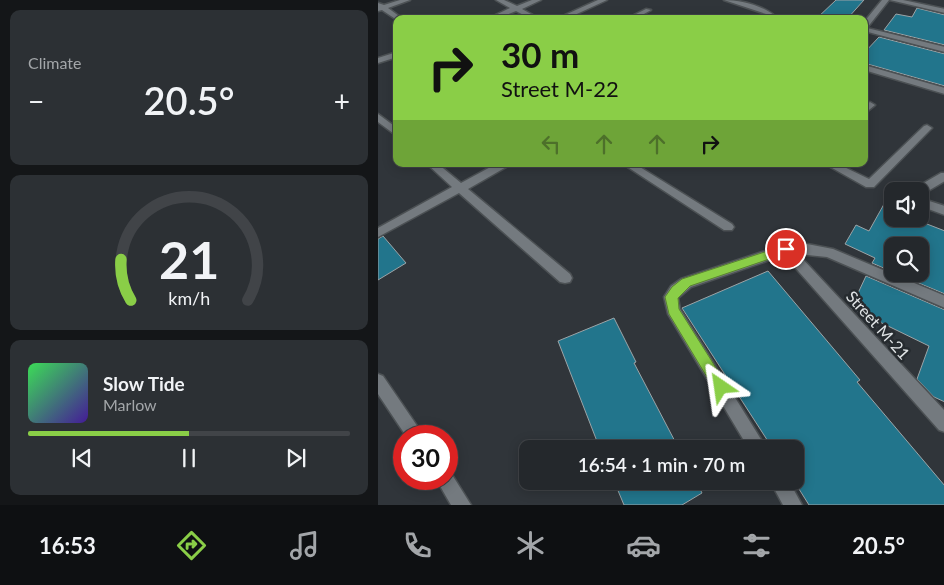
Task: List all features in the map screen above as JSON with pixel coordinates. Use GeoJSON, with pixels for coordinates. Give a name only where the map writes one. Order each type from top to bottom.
{"type":"FeatureCollection","features":[{"type":"Feature","properties":{"kind":"street"},"geometry":{"type":"LineString","coordinates":[[380,7],[407,0]]}},
{"type":"Feature","properties":{"kind":"street"},"geometry":{"type":"LineString","coordinates":[[499,0],[530,15]]}},
{"type":"Feature","properties":{"kind":"street"},"geometry":{"type":"LineString","coordinates":[[500,15],[538,0]]}},
{"type":"Feature","properties":{"kind":"street"},"geometry":{"type":"LineString","coordinates":[[568,15],[604,0]]}},
{"type":"Feature","properties":{"kind":"street"},"geometry":{"type":"LineString","coordinates":[[727,0],[770,15]]}},
{"type":"Feature","properties":{"kind":"street"},"geometry":{"type":"LineString","coordinates":[[868,23],[886,0]]}},
{"type":"Feature","properties":{"kind":"street"},"geometry":{"type":"LineString","coordinates":[[893,0],[944,12]]}},
{"type":"Feature","properties":{"kind":"street"},"geometry":{"type":"LineString","coordinates":[[380,7],[393,15]]}},
{"type":"Feature","properties":{"kind":"street"},"geometry":{"type":"LineString","coordinates":[[637,15],[648,10]]}},
{"type":"Feature","properties":{"kind":"street"},"geometry":{"type":"LineString","coordinates":[[868,29],[944,50]]}},
{"type":"Feature","properties":{"kind":"street"},"geometry":{"type":"LineString","coordinates":[[378,61],[393,55]]}},
{"type":"Feature","properties":{"kind":"street"},"geometry":{"type":"LineString","coordinates":[[868,68],[944,91]]}},
{"type":"Feature","properties":{"kind":"street"},"geometry":{"type":"LineString","coordinates":[[378,117],[393,124]]}},
{"type":"Feature","properties":{"kind":"street"},"geometry":{"type":"LineString","coordinates":[[378,131],[393,124]]}},
{"type":"Feature","properties":{"kind":"street"},"geometry":{"type":"LineString","coordinates":[[836,167],[870,184],[927,128]]}},
{"type":"Feature","properties":{"kind":"street"},"geometry":{"type":"LineString","coordinates":[[436,167],[565,278]]}},
{"type":"Feature","properties":{"kind":"street"},"geometry":{"type":"LineString","coordinates":[[378,233],[498,167]]}},
{"type":"Feature","properties":{"kind":"street"},"geometry":{"type":"LineString","coordinates":[[633,167],[728,227]]}},
{"type":"Feature","properties":{"kind":"street"},"geometry":{"type":"LineString","coordinates":[[929,185],[944,176]]}},
{"type":"Feature","properties":{"kind":"street"},"geometry":{"type":"LineString","coordinates":[[929,205],[944,211]]}},
{"type":"Feature","properties":{"kind":"street"},"geometry":{"type":"LineString","coordinates":[[753,440],[673,310],[672,297],[676,290],[686,283],[786,249],[807,249],[829,252],[944,302]]}},
{"type":"Feature","properties":{"kind":"street","name":"Street M-21"},"geometry":{"type":"LineString","coordinates":[[786,249],[944,424]]}},
{"type":"Feature","properties":{"kind":"street"},"geometry":{"type":"LineString","coordinates":[[378,381],[408,425]]}},
{"type":"Feature","properties":{"kind":"street"},"geometry":{"type":"LineString","coordinates":[[452,490],[462,505]]}},
{"type":"Feature","properties":{"kind":"street"},"geometry":{"type":"LineString","coordinates":[[784,490],[793,505]]}},
{"type":"Feature","properties":{"kind":"building"},"geometry":{"type":"Polygon","coordinates":[[[836,0],[864,0],[851,15],[820,15],[836,0]]]}},
{"type":"Feature","properties":{"kind":"building"},"geometry":{"type":"Polygon","coordinates":[[[917,8],[945,15],[945,45],[884,30],[896,14],[912,17],[917,8]]]}},
{"type":"Feature","properties":{"kind":"building"},"geometry":{"type":"Polygon","coordinates":[[[879,37],[945,54],[945,86],[868,64],[868,49],[879,37]]]}},
{"type":"Feature","properties":{"kind":"building"},"geometry":{"type":"Polygon","coordinates":[[[884,204],[884,227],[929,227],[929,225],[945,231],[945,294],[916,282],[929,282],[929,237],[884,237],[884,268],[872,263],[875,258],[845,244],[856,225],[869,231],[884,204]]]}},
{"type":"Feature","properties":{"kind":"building"},"geometry":{"type":"Polygon","coordinates":[[[383,236],[406,263],[378,280],[378,239],[383,236]]]}},
{"type":"Feature","properties":{"kind":"building"},"geometry":{"type":"Polygon","coordinates":[[[768,271],[860,380],[857,382],[945,486],[945,505],[809,505],[800,490],[804,490],[804,440],[767,440],[682,308],[768,271]]]}},
{"type":"Feature","properties":{"kind":"building"},"geometry":{"type":"Polygon","coordinates":[[[866,276],[945,310],[945,402],[934,397],[917,379],[929,346],[851,308],[866,276]]]}},
{"type":"Feature","properties":{"kind":"building"},"geometry":{"type":"Polygon","coordinates":[[[614,318],[636,362],[634,363],[674,440],[596,440],[558,341],[614,318]]]}},
{"type":"Feature","properties":{"kind":"building"},"geometry":{"type":"Polygon","coordinates":[[[618,490],[700,490],[702,493],[682,505],[624,505],[618,490]]]}},
{"type":"Feature","properties":{"kind":"route"},"geometry":{"type":"LineString","coordinates":[[721,387],[673,310],[672,297],[676,290],[686,283],[786,249]]}}]}
